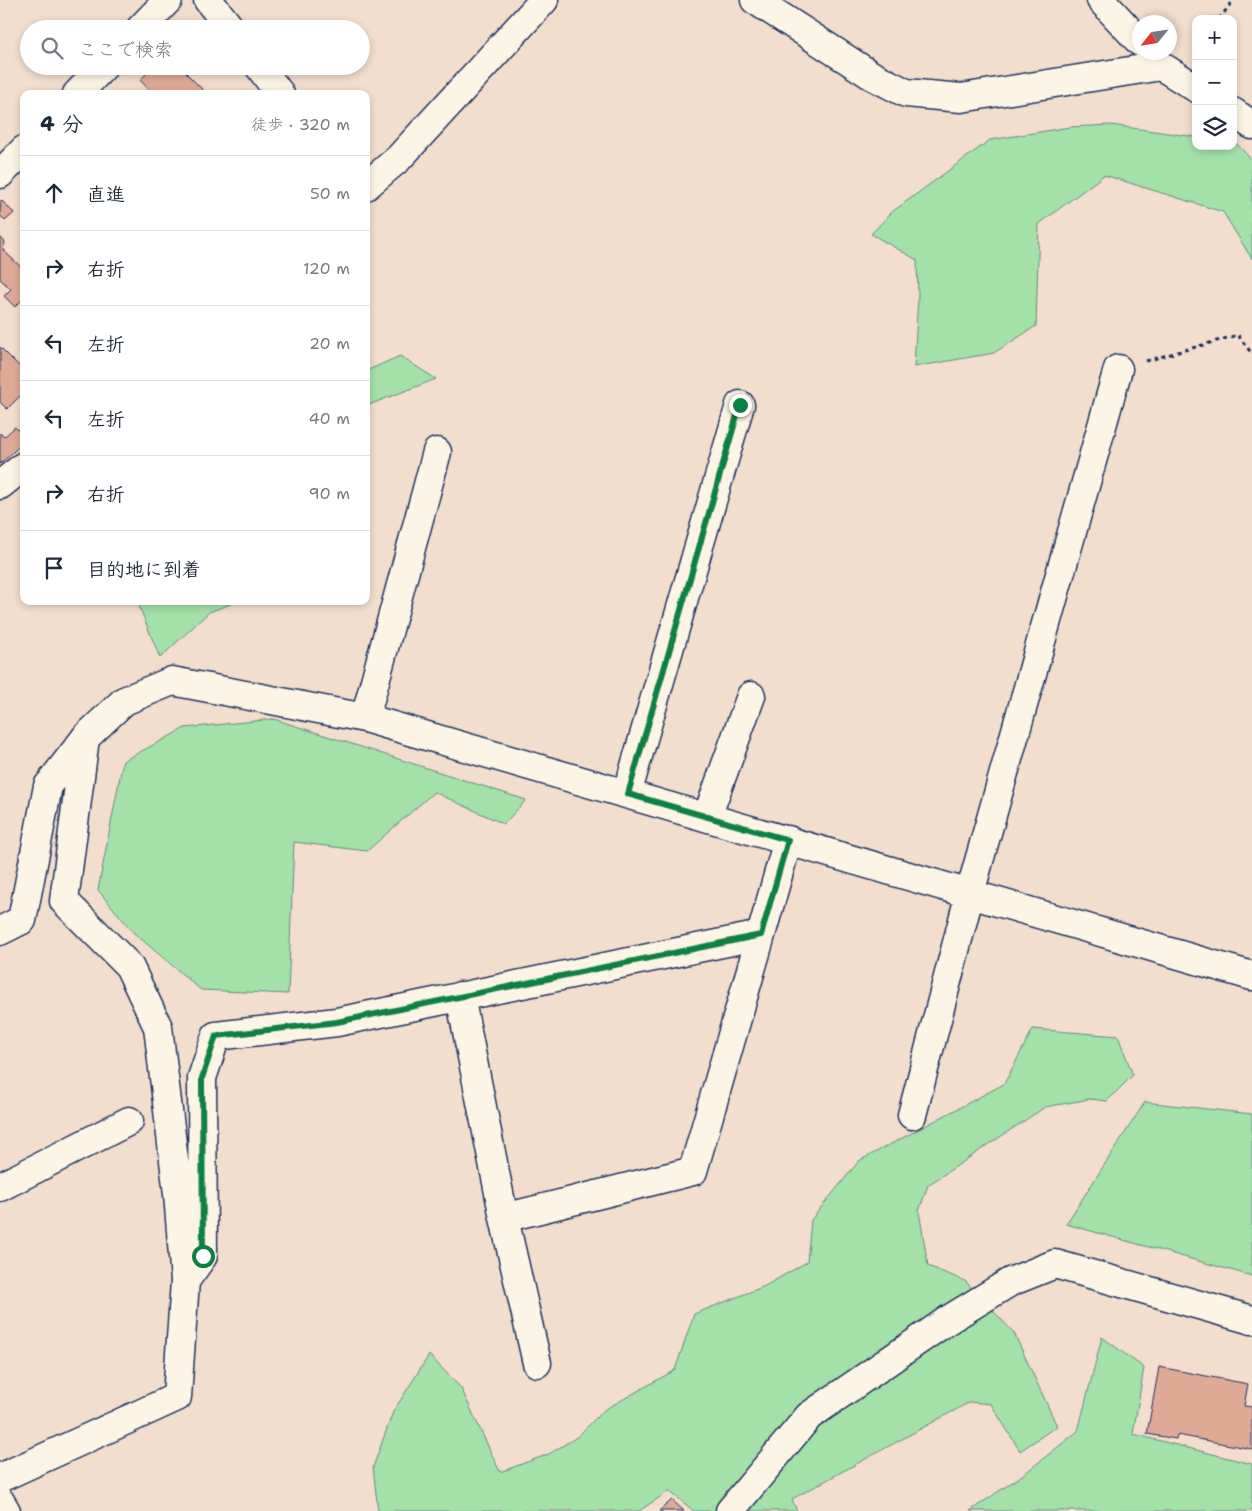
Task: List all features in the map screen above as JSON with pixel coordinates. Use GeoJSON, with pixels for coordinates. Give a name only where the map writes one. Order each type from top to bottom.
{"type":"FeatureCollection","features":[{"type":"Feature","properties":{"kind":"street"},"geometry":{"type":"LineString","coordinates":[[149,20],[168,0]]}},
{"type":"Feature","properties":{"kind":"street"},"geometry":{"type":"LineString","coordinates":[[208,0],[223,20]]}},
{"type":"Feature","properties":{"kind":"street"},"geometry":{"type":"LineString","coordinates":[[370,183],[400,158],[544,0]]}},
{"type":"Feature","properties":{"kind":"street"},"geometry":{"type":"LineString","coordinates":[[754,0],[871,75],[906,93],[961,98],[1150,60]]}},
{"type":"Feature","properties":{"kind":"street"},"geometry":{"type":"LineString","coordinates":[[1100,0],[1132,34]]}},
{"type":"Feature","properties":{"kind":"street"},"geometry":{"type":"LineString","coordinates":[[1156,60],[1192,85]]}},
{"type":"Feature","properties":{"kind":"street"},"geometry":{"type":"LineString","coordinates":[[82,90],[96,75]]}},
{"type":"Feature","properties":{"kind":"street"},"geometry":{"type":"LineString","coordinates":[[266,75],[277,90]]}},
{"type":"Feature","properties":{"kind":"street"},"geometry":{"type":"LineString","coordinates":[[1237,115],[1252,125]]}},
{"type":"Feature","properties":{"kind":"street"},"geometry":{"type":"LineString","coordinates":[[0,174],[20,154]]}},
{"type":"Feature","properties":{"kind":"street"},"geometry":{"type":"LineString","coordinates":[[912,1115],[970,893],[1118,369]]}},
{"type":"Feature","properties":{"kind":"street"},"geometry":{"type":"LineString","coordinates":[[628,794],[740,405]]}},
{"type":"Feature","properties":{"kind":"street"},"geometry":{"type":"LineString","coordinates":[[365,718],[437,452]]}},
{"type":"Feature","properties":{"kind":"street"},"geometry":{"type":"LineString","coordinates":[[0,484],[20,469]]}},
{"type":"Feature","properties":{"kind":"street"},"geometry":{"type":"LineString","coordinates":[[0,932],[22,920],[48,786],[86,737],[124,700],[172,681],[365,718],[1252,976]]}},
{"type":"Feature","properties":{"kind":"street"},"geometry":{"type":"LineString","coordinates":[[708,817],[751,696]]}},
{"type":"Feature","properties":{"kind":"street"},"geometry":{"type":"LineString","coordinates":[[0,1478],[178,1397],[185,1282],[178,1194],[158,1027],[129,966],[64,901],[86,737]]}},
{"type":"Feature","properties":{"kind":"street"},"geometry":{"type":"LineString","coordinates":[[504,1218],[693,1171],[788,840]]}},
{"type":"Feature","properties":{"kind":"street"},"geometry":{"type":"LineString","coordinates":[[185,1282],[203,1256],[202,1078],[216,1036],[337,1022],[761,935]]}},
{"type":"Feature","properties":{"kind":"street"},"geometry":{"type":"LineString","coordinates":[[460,996],[504,1218],[537,1363]]}},
{"type":"Feature","properties":{"kind":"street"},"geometry":{"type":"LineString","coordinates":[[0,1187],[129,1121]]}},
{"type":"Feature","properties":{"kind":"street"},"geometry":{"type":"LineString","coordinates":[[730,1511],[810,1416],[948,1320],[1010,1282],[1054,1264],[1252,1320]]}},
{"type":"Feature","properties":{"kind":"street"},"geometry":{"type":"LineString","coordinates":[[0,1501],[6,1511]]}},
{"type":"Feature","properties":{"kind":"path"},"geometry":{"type":"LineString","coordinates":[[1222,15],[1234,0]]}},
{"type":"Feature","properties":{"kind":"path"},"geometry":{"type":"LineString","coordinates":[[1118,369],[1238,335],[1252,354]]}},
{"type":"Feature","properties":{"kind":"green space"},"geometry":{"type":"Polygon","coordinates":[[[1111,125],[1192,136],[1192,150],[1237,150],[1237,144],[1252,160],[1252,259],[1223,212],[1104,175],[1039,224],[1036,326],[994,353],[914,367],[918,296],[917,260],[871,234],[892,212],[990,140],[1070,127],[1111,125]]]}},
{"type":"Feature","properties":{"kind":"green space"},"geometry":{"type":"Polygon","coordinates":[[[400,356],[436,379],[370,404],[370,369],[400,356]]]}},
{"type":"Feature","properties":{"kind":"green space"},"geometry":{"type":"Polygon","coordinates":[[[139,605],[228,605],[209,612],[160,658],[139,605]]]}},
{"type":"Feature","properties":{"kind":"green space"},"geometry":{"type":"Polygon","coordinates":[[[274,719],[526,800],[504,824],[434,792],[367,851],[294,842],[288,994],[201,990],[134,933],[98,890],[123,761],[185,728],[274,719]]]}},
{"type":"Feature","properties":{"kind":"green space"},"geometry":{"type":"Polygon","coordinates":[[[1033,1029],[1118,1036],[1133,1075],[1107,1101],[1090,1099],[1045,1107],[928,1185],[919,1211],[928,1266],[965,1281],[1014,1333],[1057,1426],[1020,1451],[991,1404],[970,1402],[792,1499],[797,1511],[694,1511],[669,1491],[639,1511],[378,1511],[373,1467],[393,1412],[429,1355],[461,1388],[500,1472],[549,1454],[577,1437],[604,1410],[675,1370],[694,1314],[765,1286],[807,1262],[811,1220],[859,1161],[1004,1084],[1033,1029]]]}},
{"type":"Feature","properties":{"kind":"green space"},"geometry":{"type":"Polygon","coordinates":[[[1145,1102],[1252,1114],[1252,1276],[1066,1224],[1145,1102]]]}},
{"type":"Feature","properties":{"kind":"green space"},"geometry":{"type":"Polygon","coordinates":[[[1102,1337],[1144,1368],[1133,1434],[1252,1464],[1252,1511],[970,1511],[1024,1474],[1078,1431],[1102,1337]]]}},
{"type":"Feature","properties":{"kind":"building"},"geometry":{"type":"Polygon","coordinates":[[[145,75],[188,75],[203,90],[149,90],[140,80],[145,75]]]}},
{"type":"Feature","properties":{"kind":"building"},"geometry":{"type":"Polygon","coordinates":[[[1,200],[14,213],[5,221],[0,215],[1,200]]]}},
{"type":"Feature","properties":{"kind":"building"},"geometry":{"type":"Polygon","coordinates":[[[0,237],[5,242],[3,250],[20,266],[20,302],[15,307],[4,296],[11,289],[0,279],[0,237]]]}},
{"type":"Feature","properties":{"kind":"building"},"geometry":{"type":"Polygon","coordinates":[[[0,347],[20,367],[20,396],[7,409],[0,402],[0,347]]]}},
{"type":"Feature","properties":{"kind":"building"},"geometry":{"type":"Polygon","coordinates":[[[15,427],[20,432],[20,446],[0,464],[0,433],[4,437],[15,427]]]}},
{"type":"Feature","properties":{"kind":"building"},"geometry":{"type":"Polygon","coordinates":[[[1159,1367],[1248,1384],[1244,1406],[1252,1407],[1252,1449],[1177,1435],[1176,1439],[1147,1434],[1159,1367]]]}},
{"type":"Feature","properties":{"kind":"building"},"geometry":{"type":"Polygon","coordinates":[[[672,1500],[684,1511],[659,1511],[672,1500]]]}},
{"type":"Feature","properties":{"kind":"route"},"geometry":{"type":"LineString","coordinates":[[203,1256],[202,1078],[216,1036],[337,1022],[761,935],[788,840],[628,794],[740,405]]}}]}
